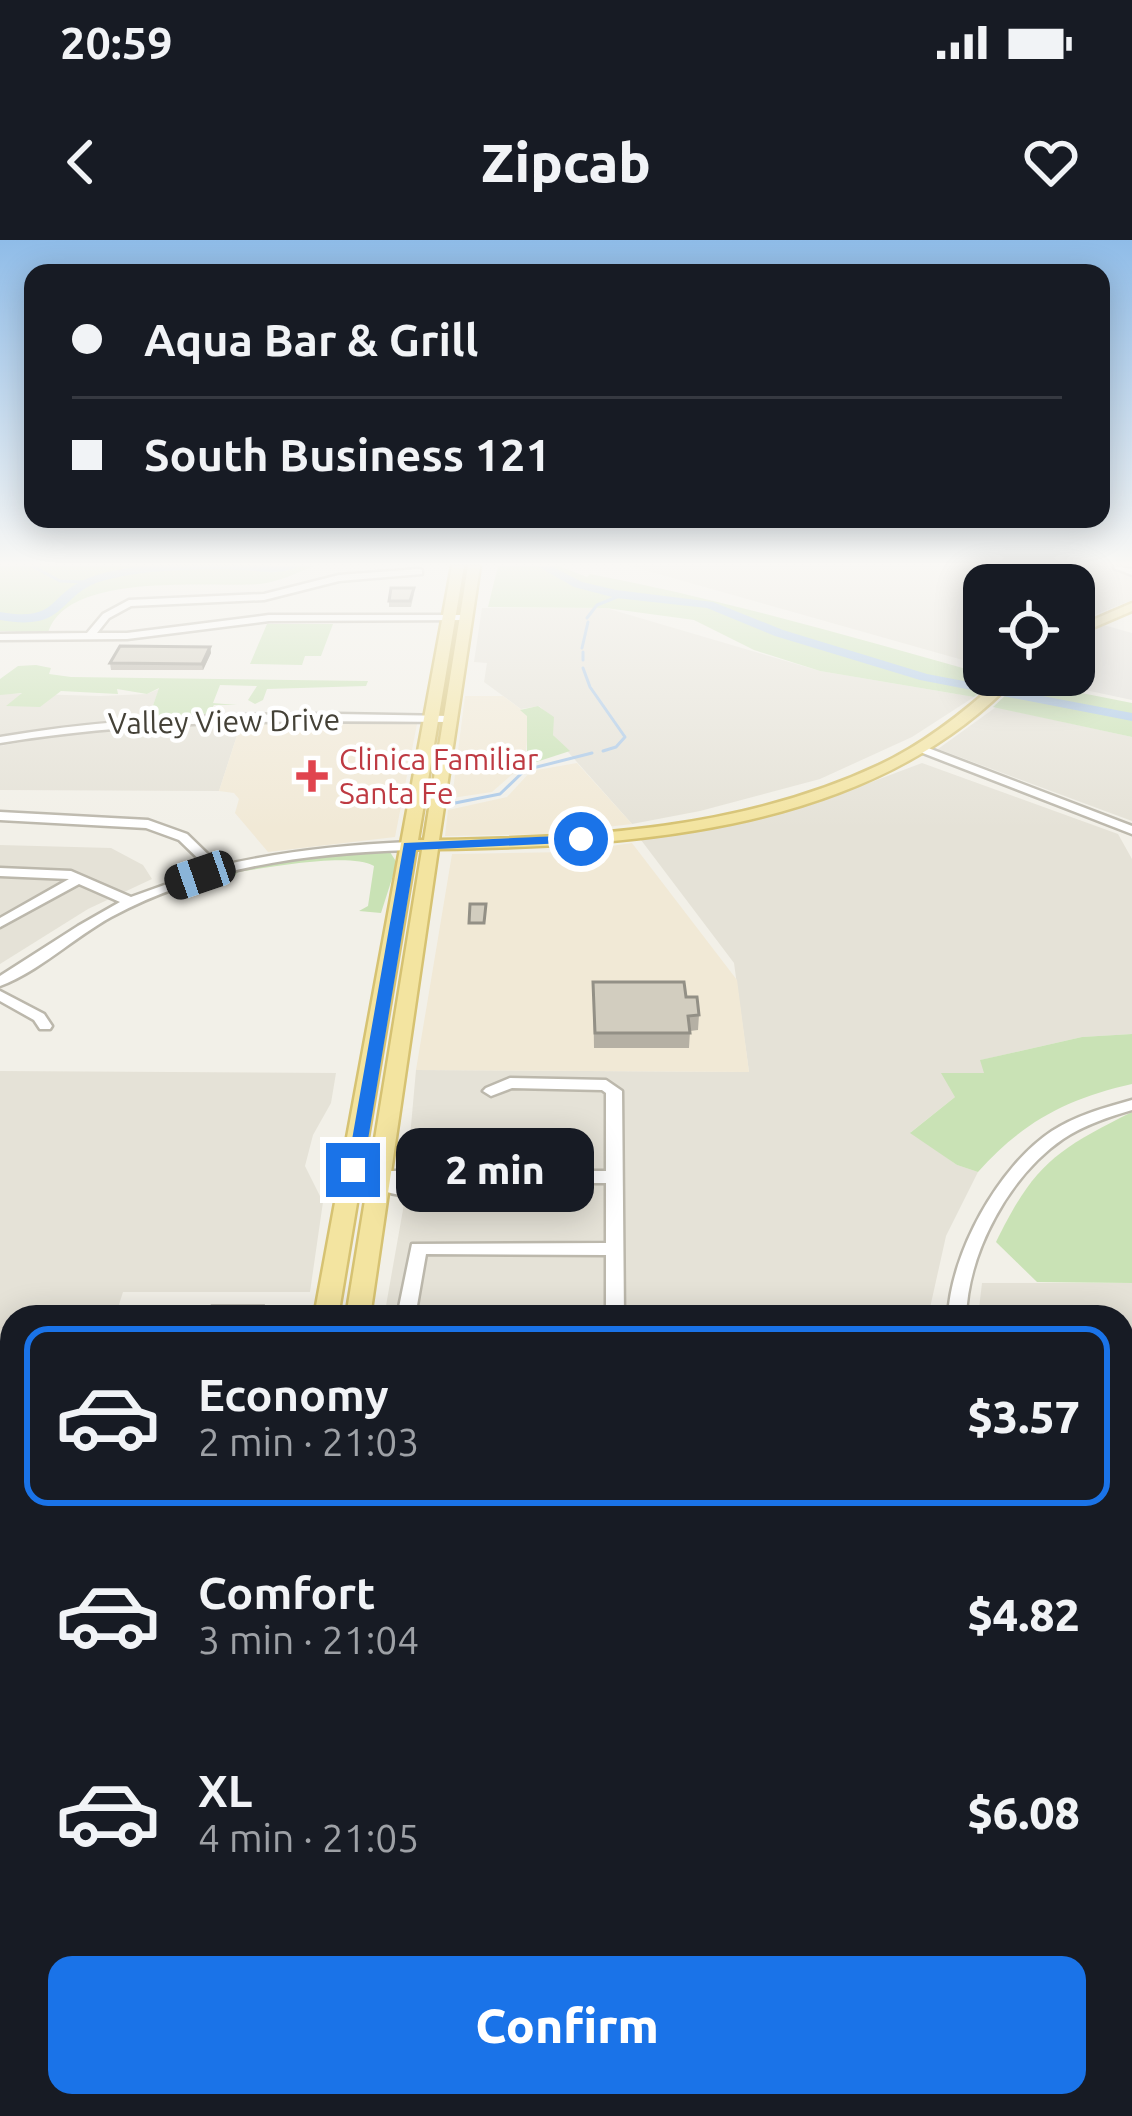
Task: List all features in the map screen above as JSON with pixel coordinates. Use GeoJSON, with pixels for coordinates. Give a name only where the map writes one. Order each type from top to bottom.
{"type":"FeatureCollection","features":[{"type":"Feature","properties":{"kind":"main road"},"geometry":{"type":"LineString","coordinates":[[360,1305],[410,981],[431,719],[442,654]]}},
{"type":"Feature","properties":{"kind":"main road"},"geometry":{"type":"LineString","coordinates":[[328,1305],[386,981],[450,719],[460,654]]}},
{"type":"Feature","properties":{"kind":"main road"},"geometry":{"type":"LineString","coordinates":[[419,846],[581,839],[716,819],[825,791],[919,748],[990,696]]}},
{"type":"Feature","properties":{"kind":"main road"},"geometry":{"type":"LineString","coordinates":[[386,981],[410,981]]}},
{"type":"Feature","properties":{"kind":"main road"},"geometry":{"type":"LineString","coordinates":[[353,1170],[363,1175],[361,1209],[373,1218]]}},
{"type":"Feature","properties":{"kind":"street","name":"Valley View Drive"},"geometry":{"type":"LineString","coordinates":[[0,740],[146,719],[450,719]]}},
{"type":"Feature","properties":{"kind":"street"},"geometry":{"type":"LineString","coordinates":[[919,748],[1132,830]]}},
{"type":"Feature","properties":{"kind":"street"},"geometry":{"type":"LineString","coordinates":[[0,816],[148,824],[183,837],[216,869]]}},
{"type":"Feature","properties":{"kind":"street"},"geometry":{"type":"LineString","coordinates":[[0,982],[130,902],[216,869],[302,852],[419,846]]}},
{"type":"Feature","properties":{"kind":"street"},"geometry":{"type":"LineString","coordinates":[[0,872],[59,872],[130,902]]}},
{"type":"Feature","properties":{"kind":"street"},"geometry":{"type":"LineString","coordinates":[[0,923],[80,878]]}},
{"type":"Feature","properties":{"kind":"street"},"geometry":{"type":"LineString","coordinates":[[0,995],[39,1017],[45,1027]]}},
{"type":"Feature","properties":{"kind":"street"},"geometry":{"type":"LineString","coordinates":[[491,1091],[510,1084],[607,1085],[614,1091],[615,1305]]}},
{"type":"Feature","properties":{"kind":"street"},"geometry":{"type":"LineString","coordinates":[[957,1305],[957,1287],[970,1253],[1015,1171],[1057,1134],[1100,1113],[1132,1105]]}},
{"type":"Feature","properties":{"kind":"street"},"geometry":{"type":"LineString","coordinates":[[377,1183],[427,1188],[463,1176],[614,1177]]}},
{"type":"Feature","properties":{"kind":"street"},"geometry":{"type":"LineString","coordinates":[[408,1305],[418,1248],[615,1249]]}},
{"type":"Feature","properties":{"kind":"shaded area"},"geometry":{"type":"Polygon","coordinates":[[[475,654],[761,654],[820,671],[974,697],[912,737],[820,779],[632,824],[553,735],[553,718],[539,706],[521,709],[484,682],[487,663],[474,662],[475,654]]]}},
{"type":"Feature","properties":{"kind":"shaded area"},"geometry":{"type":"Polygon","coordinates":[[[1095,654],[1132,654],[1132,700],[1095,692],[1095,654]]]}},
{"type":"Feature","properties":{"kind":"shaded area"},"geometry":{"type":"Polygon","coordinates":[[[159,689],[149,716],[0,736],[0,693],[100,696],[159,689]]]}},
{"type":"Feature","properties":{"kind":"shaded area"},"geometry":{"type":"Polygon","coordinates":[[[465,696],[503,696],[529,715],[525,763],[492,792],[452,798],[465,696]]]}},
{"type":"Feature","properties":{"kind":"shaded area"},"geometry":{"type":"Polygon","coordinates":[[[996,707],[1132,737],[1132,821],[938,749],[996,707]]]}},
{"type":"Feature","properties":{"kind":"shaded area"},"geometry":{"type":"Polygon","coordinates":[[[241,723],[219,791],[0,790],[0,746],[100,728],[241,723]]]}},
{"type":"Feature","properties":{"kind":"shaded area"},"geometry":{"type":"Polygon","coordinates":[[[241,723],[417,724],[395,837],[268,852],[235,813],[239,799],[234,793],[219,791],[241,723]]]}},
{"type":"Feature","properties":{"kind":"shaded area"},"geometry":{"type":"Polygon","coordinates":[[[577,763],[632,824],[547,834],[445,836],[448,810],[507,797],[531,771],[577,763]]]}},
{"type":"Feature","properties":{"kind":"shaded area"},"geometry":{"type":"Polygon","coordinates":[[[922,763],[1118,834],[1132,859],[1132,1034],[1082,1037],[981,1060],[985,1073],[911,1132],[957,1165],[978,1172],[946,1236],[931,1305],[386,1305],[404,1204],[416,1070],[749,1072],[734,963],[641,840],[813,804],[922,763]]]}},
{"type":"Feature","properties":{"kind":"shaded area"},"geometry":{"type":"Polygon","coordinates":[[[632,843],[737,980],[749,1072],[416,1070],[452,854],[569,852],[632,843]]]}},
{"type":"Feature","properties":{"kind":"shaded area"},"geometry":{"type":"Polygon","coordinates":[[[0,845],[111,848],[143,865],[152,879],[88,909],[0,964],[0,845]]]}},
{"type":"Feature","properties":{"kind":"shaded area"},"geometry":{"type":"Polygon","coordinates":[[[0,1071],[336,1073],[331,1103],[313,1135],[305,1166],[323,1202],[310,1292],[123,1292],[119,1305],[0,1305],[0,1071]]]}},
{"type":"Feature","properties":{"kind":"shaded area"},"geometry":{"type":"Polygon","coordinates":[[[982,1283],[1132,1283],[1132,1305],[979,1305],[982,1283]]]}},
{"type":"Feature","properties":{"kind":"green space"},"geometry":{"type":"Polygon","coordinates":[[[254,654],[322,654],[305,656],[302,665],[250,664],[254,654]]]}},
{"type":"Feature","properties":{"kind":"green space"},"geometry":{"type":"Polygon","coordinates":[[[765,654],[909,654],[963,668],[963,695],[820,671],[765,654]]]}},
{"type":"Feature","properties":{"kind":"green space"},"geometry":{"type":"Polygon","coordinates":[[[18,666],[51,668],[49,674],[71,677],[368,681],[366,686],[267,689],[263,700],[255,704],[248,700],[257,686],[220,685],[213,703],[237,705],[214,705],[207,715],[149,717],[159,688],[147,694],[117,689],[118,694],[61,691],[40,707],[6,706],[22,693],[0,695],[0,679],[18,666]]]}},
{"type":"Feature","properties":{"kind":"green space"},"geometry":{"type":"Polygon","coordinates":[[[1005,696],[1095,696],[1132,703],[1132,737],[993,707],[1005,696]]]}},
{"type":"Feature","properties":{"kind":"green space"},"geometry":{"type":"Polygon","coordinates":[[[538,706],[554,717],[553,735],[570,751],[527,765],[527,716],[520,710],[538,706]]]}},
{"type":"Feature","properties":{"kind":"green space"},"geometry":{"type":"Polygon","coordinates":[[[390,852],[397,863],[381,913],[359,911],[368,906],[374,866],[362,862],[287,865],[238,872],[232,879],[228,872],[287,857],[390,852]]]}},
{"type":"Feature","properties":{"kind":"green space"},"geometry":{"type":"Polygon","coordinates":[[[1132,1034],[1132,1084],[1047,1115],[1011,1140],[978,1172],[957,1165],[910,1133],[955,1097],[941,1073],[984,1073],[980,1060],[1082,1037],[1132,1034]]]}},
{"type":"Feature","properties":{"kind":"green space"},"geometry":{"type":"Polygon","coordinates":[[[1132,1112],[1132,1283],[1037,1282],[996,1242],[1010,1216],[1050,1162],[1084,1137],[1132,1112]]]}},
{"type":"Feature","properties":{"kind":"building"},"geometry":{"type":"Polygon","coordinates":[[[116,654],[207,654],[202,664],[110,663],[116,654]]]}},
{"type":"Feature","properties":{"kind":"building"},"geometry":{"type":"Polygon","coordinates":[[[470,904],[486,904],[484,923],[469,923],[470,904]]]}},
{"type":"Feature","properties":{"kind":"building"},"geometry":{"type":"Polygon","coordinates":[[[593,982],[684,982],[686,997],[697,997],[699,1015],[688,1016],[690,1033],[595,1033],[593,982]]]}},
{"type":"Feature","properties":{"kind":"waterway"},"geometry":{"type":"LineString","coordinates":[[583,654],[583,660]]}},
{"type":"Feature","properties":{"kind":"waterway"},"geometry":{"type":"LineString","coordinates":[[847,654],[925,677],[1132,717]]}},
{"type":"Feature","properties":{"kind":"waterway"},"geometry":{"type":"LineString","coordinates":[[583,668],[590,687],[625,737],[616,747],[603,751]]}},
{"type":"Feature","properties":{"kind":"waterway"},"geometry":{"type":"LineString","coordinates":[[450,804],[500,794],[525,770],[592,753]]}},
{"type":"Feature","properties":{"kind":"place","name":"Clinica Familiar Santa Fe"},"geometry":{"type":"Point","coordinates":[312,776]}},
{"type":"Feature","properties":{"kind":"route"},"geometry":{"type":"LineString","coordinates":[[353,1170],[409,846],[581,839]]}}]}
